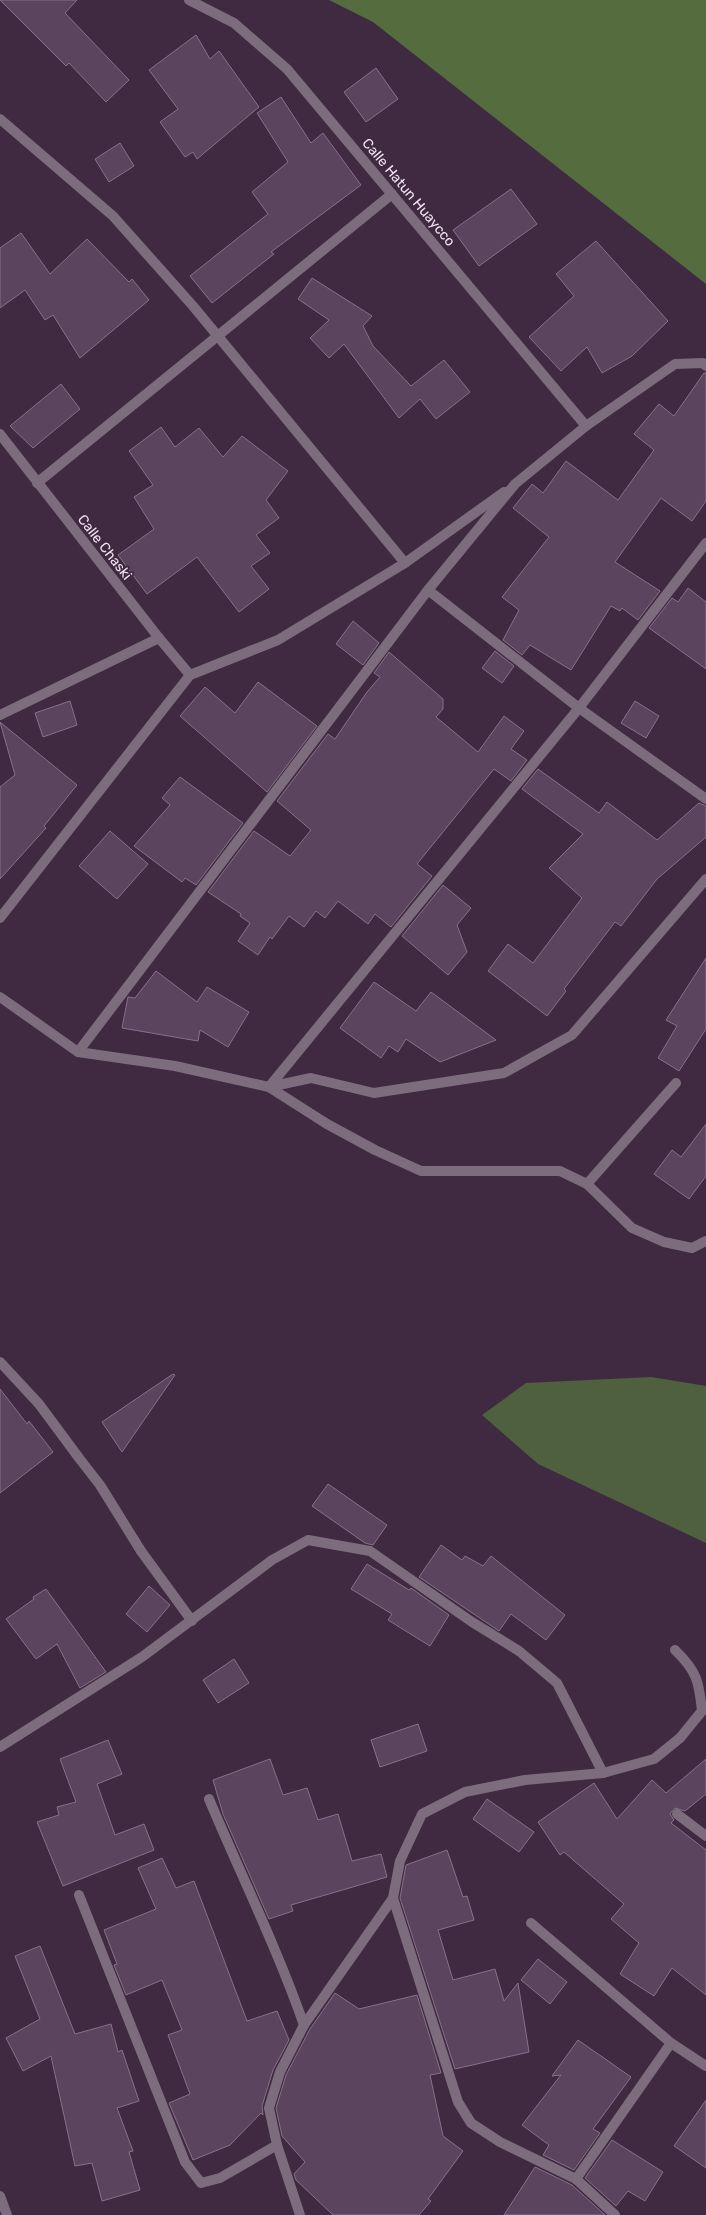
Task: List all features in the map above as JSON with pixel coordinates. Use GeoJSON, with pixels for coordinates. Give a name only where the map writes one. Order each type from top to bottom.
{"type":"FeatureCollection","features":[{"type":"Feature","properties":{"kind":"street","name":"Calle Hatun Huaycco"},"geometry":{"type":"LineString","coordinates":[[189,0],[234,23],[287,69],[586,426]]}},
{"type":"Feature","properties":{"kind":"street"},"geometry":{"type":"LineString","coordinates":[[0,120],[113,216],[218,336],[405,563]]}},
{"type":"Feature","properties":{"kind":"street"},"geometry":{"type":"LineString","coordinates":[[37,483],[392,194]]}},
{"type":"Feature","properties":{"kind":"street"},"geometry":{"type":"LineString","coordinates":[[0,918],[190,675],[278,640],[405,563],[515,484],[586,426],[675,364],[703,363],[706,366]]}},
{"type":"Feature","properties":{"kind":"street","name":"Calle Chaski"},"geometry":{"type":"LineString","coordinates":[[0,434],[190,675]]}},
{"type":"Feature","properties":{"kind":"street"},"geometry":{"type":"LineString","coordinates":[[78,1052],[428,590],[515,484]]}},
{"type":"Feature","properties":{"kind":"street"},"geometry":{"type":"LineString","coordinates":[[268,1087],[579,708],[706,543]]}},
{"type":"Feature","properties":{"kind":"street"},"geometry":{"type":"LineString","coordinates":[[428,590],[579,708],[706,799]]}},
{"type":"Feature","properties":{"kind":"street"},"geometry":{"type":"LineString","coordinates":[[0,715],[159,638]]}},
{"type":"Feature","properties":{"kind":"street"},"geometry":{"type":"LineString","coordinates":[[268,1087],[312,1078],[374,1092],[504,1073],[572,1035],[706,879]]}},
{"type":"Feature","properties":{"kind":"street"},"geometry":{"type":"LineString","coordinates":[[0,997],[78,1052],[175,1066],[268,1087],[327,1124],[375,1150],[421,1171],[560,1170],[587,1184],[632,1228],[664,1242],[692,1248],[706,1241]]}},
{"type":"Feature","properties":{"kind":"street"},"geometry":{"type":"LineString","coordinates":[[587,1184],[676,1083]]}},
{"type":"Feature","properties":{"kind":"street"},"geometry":{"type":"LineString","coordinates":[[0,1362],[39,1404],[110,1501],[141,1551],[192,1621]]}},
{"type":"Feature","properties":{"kind":"street"},"geometry":{"type":"LineString","coordinates":[[0,1747],[142,1657],[272,1560],[308,1540],[370,1550],[472,1622],[519,1651],[557,1683],[603,1773]]}},
{"type":"Feature","properties":{"kind":"street"},"geometry":{"type":"LineString","coordinates":[[300,2215],[269,2108],[280,2072],[304,2025],[393,1898],[400,1861],[422,1814],[465,1792],[525,1780],[603,1773],[654,1758],[680,1738],[702,1711],[700,1684],[691,1665],[675,1650]]}},
{"type":"Feature","properties":{"kind":"street"},"geometry":{"type":"LineString","coordinates":[[209,1799],[253,1904],[284,1970],[304,2025]]}},
{"type":"Feature","properties":{"kind":"street"},"geometry":{"type":"LineString","coordinates":[[677,1814],[706,1836]]}},
{"type":"Feature","properties":{"kind":"street"},"geometry":{"type":"LineString","coordinates":[[79,1895],[185,2162],[201,2184],[220,2178],[278,2144]]}},
{"type":"Feature","properties":{"kind":"street"},"geometry":{"type":"LineString","coordinates":[[393,1898],[458,2102],[470,2123],[500,2142],[576,2179],[614,2215]]}},
{"type":"Feature","properties":{"kind":"street"},"geometry":{"type":"LineString","coordinates":[[531,1923],[671,2043],[706,2066]]}},
{"type":"Feature","properties":{"kind":"street"},"geometry":{"type":"LineString","coordinates":[[576,2179],[671,2043]]}},
{"type":"Feature","properties":{"kind":"street"},"geometry":{"type":"LineString","coordinates":[[0,2196],[7,2215]]}},
{"type":"Feature","properties":{"kind":"green space"},"geometry":{"type":"Polygon","coordinates":[[[329,0],[706,0],[706,284],[373,22],[329,0]]]}},
{"type":"Feature","properties":{"kind":"green space"},"geometry":{"type":"Polygon","coordinates":[[[651,1377],[706,1386],[706,1543],[538,1464],[482,1415],[526,1383],[651,1377]]]}},
{"type":"Feature","properties":{"kind":"building"},"geometry":{"type":"Polygon","coordinates":[[[0,0],[77,0],[65,13],[129,80],[106,102],[69,63],[66,66],[0,0]]]}},
{"type":"Feature","properties":{"kind":"building"},"geometry":{"type":"Polygon","coordinates":[[[196,35],[210,59],[219,51],[259,107],[197,159],[193,152],[185,157],[160,122],[178,109],[149,70],[196,35]]]}},
{"type":"Feature","properties":{"kind":"building"},"geometry":{"type":"Polygon","coordinates":[[[376,68],[398,99],[366,122],[344,92],[376,68]]]}},
{"type":"Feature","properties":{"kind":"building"},"geometry":{"type":"Polygon","coordinates":[[[281,97],[311,143],[323,133],[361,185],[271,252],[274,254],[212,303],[190,276],[268,214],[252,192],[288,162],[257,113],[281,97]]]}},
{"type":"Feature","properties":{"kind":"building"},"geometry":{"type":"Polygon","coordinates":[[[120,143],[134,166],[109,182],[95,159],[120,143]]]}},
{"type":"Feature","properties":{"kind":"building"},"geometry":{"type":"Polygon","coordinates":[[[511,189],[537,224],[479,266],[453,230],[511,189]]]}},
{"type":"Feature","properties":{"kind":"building"},"geometry":{"type":"Polygon","coordinates":[[[21,233],[50,274],[87,239],[129,282],[132,279],[149,300],[80,358],[53,315],[45,320],[25,290],[0,308],[0,248],[21,233]]]}},
{"type":"Feature","properties":{"kind":"building"},"geometry":{"type":"Polygon","coordinates":[[[596,241],[668,321],[632,356],[602,373],[587,347],[561,371],[529,337],[574,296],[556,274],[596,241]]]}},
{"type":"Feature","properties":{"kind":"building"},"geometry":{"type":"Polygon","coordinates":[[[312,278],[372,316],[363,326],[373,346],[411,386],[444,360],[470,392],[436,419],[420,399],[399,418],[344,344],[329,358],[310,338],[329,320],[298,299],[312,278]]]}},
{"type":"Feature","properties":{"kind":"building"},"geometry":{"type":"Polygon","coordinates":[[[704,373],[706,373],[706,501],[692,521],[661,498],[615,562],[660,591],[638,620],[622,608],[620,611],[611,606],[571,670],[530,645],[522,655],[503,640],[519,610],[502,597],[549,537],[513,508],[532,484],[543,493],[566,461],[618,500],[654,450],[634,434],[659,404],[674,416],[704,373]]]}},
{"type":"Feature","properties":{"kind":"building"},"geometry":{"type":"Polygon","coordinates":[[[61,384],[80,409],[33,448],[10,426],[61,384]]]}},
{"type":"Feature","properties":{"kind":"building"},"geometry":{"type":"Polygon","coordinates":[[[161,427],[175,447],[199,428],[223,457],[242,436],[288,471],[266,500],[279,518],[256,535],[270,553],[251,566],[269,589],[239,612],[197,557],[147,594],[118,555],[154,529],[134,497],[153,485],[129,451],[161,427]]]}},
{"type":"Feature","properties":{"kind":"building"},"geometry":{"type":"Polygon","coordinates":[[[688,588],[706,602],[706,669],[649,628],[672,598],[678,602],[688,588]]]}},
{"type":"Feature","properties":{"kind":"building"},"geometry":{"type":"Polygon","coordinates":[[[353,621],[379,643],[363,665],[336,644],[353,621]]]}},
{"type":"Feature","properties":{"kind":"building"},"geometry":{"type":"Polygon","coordinates":[[[495,651],[514,666],[502,683],[482,668],[495,651]]]}},
{"type":"Feature","properties":{"kind":"building"},"geometry":{"type":"Polygon","coordinates":[[[389,652],[443,699],[443,709],[436,717],[478,752],[504,716],[524,731],[511,749],[527,760],[511,781],[494,769],[417,864],[432,876],[391,927],[375,914],[368,924],[338,901],[325,918],[316,911],[304,927],[289,916],[272,939],[270,937],[258,955],[238,941],[250,923],[240,916],[241,914],[208,892],[254,831],[290,856],[311,830],[277,801],[328,734],[335,739],[367,692],[380,677],[374,673],[389,652]]]}},
{"type":"Feature","properties":{"kind":"building"},"geometry":{"type":"Polygon","coordinates":[[[258,682],[317,726],[267,792],[180,716],[205,687],[235,713],[258,682]]]}},
{"type":"Feature","properties":{"kind":"building"},"geometry":{"type":"Polygon","coordinates":[[[70,701],[77,725],[43,737],[35,713],[70,701]]]}},
{"type":"Feature","properties":{"kind":"building"},"geometry":{"type":"Polygon","coordinates":[[[635,701],[659,716],[646,738],[621,723],[635,701]]]}},
{"type":"Feature","properties":{"kind":"building"},"geometry":{"type":"Polygon","coordinates":[[[0,722],[77,785],[44,826],[46,828],[0,879],[0,787],[15,775],[0,722]]]}},
{"type":"Feature","properties":{"kind":"building"},"geometry":{"type":"Polygon","coordinates":[[[538,769],[599,813],[607,802],[657,840],[699,803],[706,806],[706,837],[657,879],[621,926],[615,922],[564,989],[566,991],[547,1016],[488,971],[508,944],[533,963],[582,898],[549,868],[583,834],[522,789],[538,769]]]}},
{"type":"Feature","properties":{"kind":"building"},"geometry":{"type":"Polygon","coordinates":[[[180,777],[243,823],[196,885],[185,878],[182,882],[134,846],[170,805],[162,798],[180,777]]]}},
{"type":"Feature","properties":{"kind":"building"},"geometry":{"type":"Polygon","coordinates":[[[110,831],[148,864],[117,899],[79,866],[110,831]]]}},
{"type":"Feature","properties":{"kind":"building"},"geometry":{"type":"Polygon","coordinates":[[[443,885],[471,908],[457,925],[467,952],[448,975],[402,936],[443,885]]]}},
{"type":"Feature","properties":{"kind":"building"},"geometry":{"type":"Polygon","coordinates":[[[706,958],[706,1029],[679,1071],[658,1058],[677,1026],[666,1020],[706,958]]]}},
{"type":"Feature","properties":{"kind":"building"},"geometry":{"type":"Polygon","coordinates":[[[156,971],[197,1002],[207,987],[249,1012],[228,1047],[200,1030],[198,1041],[122,1028],[128,997],[135,998],[156,971]]]}},
{"type":"Feature","properties":{"kind":"building"},"geometry":{"type":"Polygon","coordinates":[[[374,982],[416,1011],[431,992],[496,1040],[440,1062],[406,1039],[398,1052],[389,1046],[381,1058],[340,1028],[374,982]]]}},
{"type":"Feature","properties":{"kind":"building"},"geometry":{"type":"Polygon","coordinates":[[[706,1124],[706,1176],[689,1199],[654,1174],[672,1150],[681,1157],[706,1124]]]}},
{"type":"Feature","properties":{"kind":"building"},"geometry":{"type":"Polygon","coordinates":[[[173,1374],[175,1375],[122,1452],[102,1422],[173,1374]]]}},
{"type":"Feature","properties":{"kind":"building"},"geometry":{"type":"Polygon","coordinates":[[[0,1389],[27,1424],[29,1421],[53,1452],[0,1493],[0,1389]]]}},
{"type":"Feature","properties":{"kind":"building"},"geometry":{"type":"Polygon","coordinates":[[[328,1484],[387,1525],[373,1545],[365,1543],[312,1506],[328,1484]]]}},
{"type":"Feature","properties":{"kind":"building"},"geometry":{"type":"Polygon","coordinates":[[[441,1545],[462,1560],[465,1556],[483,1566],[491,1556],[565,1615],[546,1640],[511,1614],[499,1631],[419,1577],[441,1545]]]}},
{"type":"Feature","properties":{"kind":"building"},"geometry":{"type":"Polygon","coordinates":[[[367,1564],[409,1590],[411,1588],[449,1615],[430,1646],[388,1620],[392,1614],[351,1589],[367,1564]]]}},
{"type":"Feature","properties":{"kind":"building"},"geometry":{"type":"Polygon","coordinates":[[[149,1586],[170,1605],[147,1632],[126,1614],[149,1586]]]}},
{"type":"Feature","properties":{"kind":"building"},"geometry":{"type":"Polygon","coordinates":[[[46,1589],[106,1672],[80,1688],[57,1644],[36,1659],[6,1619],[46,1589]]]}},
{"type":"Feature","properties":{"kind":"building"},"geometry":{"type":"Polygon","coordinates":[[[234,1659],[249,1683],[218,1703],[203,1680],[234,1659]]]}},
{"type":"Feature","properties":{"kind":"building"},"geometry":{"type":"Polygon","coordinates":[[[418,1724],[427,1751],[380,1767],[371,1740],[418,1724]]]}},
{"type":"Feature","properties":{"kind":"building"},"geometry":{"type":"Polygon","coordinates":[[[108,1740],[122,1774],[97,1784],[115,1835],[144,1824],[154,1850],[63,1886],[37,1822],[59,1815],[57,1807],[76,1802],[60,1759],[108,1740]]]}},
{"type":"Feature","properties":{"kind":"building"},"geometry":{"type":"Polygon","coordinates":[[[270,1759],[283,1795],[307,1788],[318,1820],[338,1814],[352,1861],[381,1854],[387,1877],[291,1905],[293,1911],[269,1919],[223,1814],[213,1780],[270,1759]]]}},
{"type":"Feature","properties":{"kind":"building"},"geometry":{"type":"Polygon","coordinates":[[[706,1759],[706,1794],[685,1811],[675,1808],[670,1814],[674,1820],[671,1823],[706,1850],[706,1995],[672,1968],[654,1996],[620,1974],[639,1943],[611,1919],[624,1904],[564,1852],[560,1855],[538,1822],[594,1783],[617,1819],[652,1780],[666,1793],[706,1759]]]}},
{"type":"Feature","properties":{"kind":"building"},"geometry":{"type":"Polygon","coordinates":[[[487,1799],[534,1832],[519,1852],[473,1819],[487,1799]]]}},
{"type":"Feature","properties":{"kind":"building"},"geometry":{"type":"Polygon","coordinates":[[[447,1850],[463,1897],[467,1896],[474,1920],[438,1930],[453,1980],[495,1969],[504,2001],[518,1983],[529,2052],[455,2069],[400,1898],[406,1865],[447,1850]]]}},
{"type":"Feature","properties":{"kind":"building"},"geometry":{"type":"Polygon","coordinates":[[[162,1858],[176,1888],[194,1881],[247,2021],[277,2011],[289,2040],[273,2070],[262,2106],[263,2115],[261,2113],[230,2145],[193,2160],[169,2103],[190,2094],[168,2035],[182,2030],[162,1980],[126,1995],[114,1965],[117,1964],[104,1930],[156,1909],[138,1868],[162,1858]]]}},
{"type":"Feature","properties":{"kind":"building"},"geometry":{"type":"Polygon","coordinates":[[[40,1946],[75,2034],[111,2024],[118,2052],[122,2050],[139,2101],[117,2108],[133,2151],[129,2152],[140,2190],[102,2201],[92,2163],[75,2166],[51,2056],[23,2071],[6,2038],[40,2019],[15,1956],[40,1946]]]}},
{"type":"Feature","properties":{"kind":"building"},"geometry":{"type":"Polygon","coordinates":[[[538,1959],[567,1982],[550,2004],[521,1980],[538,1959]]]}},
{"type":"Feature","properties":{"kind":"building"},"geometry":{"type":"Polygon","coordinates":[[[335,1993],[359,2009],[417,1995],[441,2073],[430,2075],[443,2136],[463,2151],[428,2199],[431,2201],[419,2215],[333,2215],[296,2180],[294,2174],[305,2162],[282,2136],[276,2108],[286,2075],[310,2029],[335,1993]]]}},
{"type":"Feature","properties":{"kind":"building"},"geometry":{"type":"Polygon","coordinates":[[[578,2040],[631,2077],[593,2129],[600,2133],[574,2170],[543,2155],[549,2145],[522,2125],[561,2075],[552,2076],[578,2040]]]}},
{"type":"Feature","properties":{"kind":"building"},"geometry":{"type":"Polygon","coordinates":[[[706,2100],[706,2168],[674,2146],[706,2100]]]}},
{"type":"Feature","properties":{"kind":"building"},"geometry":{"type":"Polygon","coordinates":[[[612,2140],[663,2172],[645,2201],[628,2191],[616,2206],[585,2178],[612,2140]]]}},
{"type":"Feature","properties":{"kind":"building"},"geometry":{"type":"Polygon","coordinates":[[[535,2167],[572,2185],[605,2215],[504,2215],[535,2167]]]}}]}
